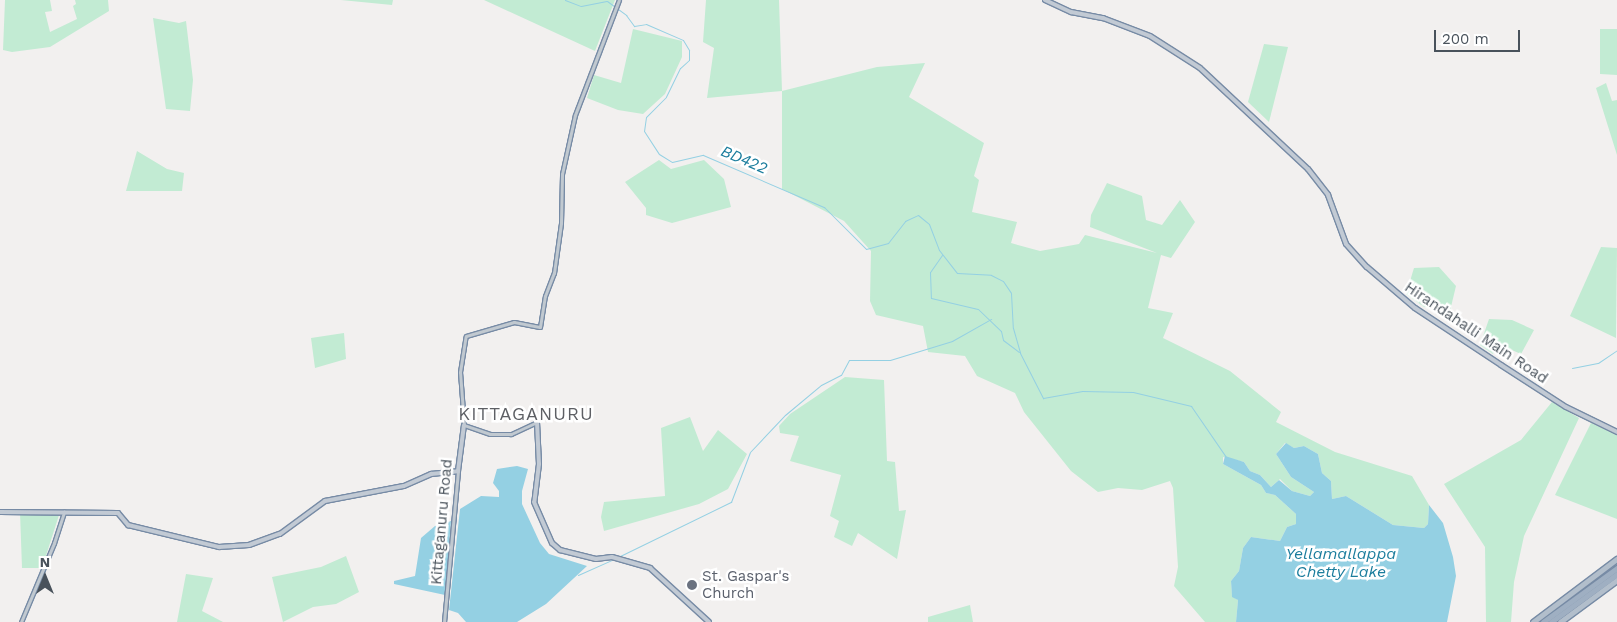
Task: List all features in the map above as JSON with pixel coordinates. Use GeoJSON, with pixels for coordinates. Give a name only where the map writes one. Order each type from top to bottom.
{"type":"FeatureCollection","features":[{"type":"Feature","properties":{"kind":"highway"},"geometry":{"type":"LineString","coordinates":[[1551,622],[1615,575],[1617,568]]}},
{"type":"Feature","properties":{"kind":"highway"},"geometry":{"type":"LineString","coordinates":[[1543,622],[1559,607],[1615,575]]}},
{"type":"Feature","properties":{"kind":"main road","name":"Hirandahalli Main Road"},"geometry":{"type":"LineString","coordinates":[[1045,0],[1071,12],[1103,18],[1147,34],[1165,43],[1200,68],[1308,170],[1328,195],[1346,244],[1366,267],[1415,308],[1501,365],[1566,407],[1617,432]]}},
{"type":"Feature","properties":{"kind":"main road"},"geometry":{"type":"LineString","coordinates":[[537,422],[539,464],[534,502],[552,543],[560,550],[596,560],[612,557],[650,568],[709,622]]}},
{"type":"Feature","properties":{"kind":"main road","name":"Kittaganuru Road"},"geometry":{"type":"LineString","coordinates":[[458,471],[464,425]]}},
{"type":"Feature","properties":{"kind":"main road"},"geometry":{"type":"LineString","coordinates":[[0,512],[64,511],[118,513],[128,525],[219,547],[249,545],[280,534],[324,501],[404,486],[431,474],[458,471]]}},
{"type":"Feature","properties":{"kind":"main road"},"geometry":{"type":"LineString","coordinates":[[1533,622],[1559,607],[1617,560]]}},
{"type":"Feature","properties":{"kind":"main road"},"geometry":{"type":"LineString","coordinates":[[1560,622],[1615,575]]}},
{"type":"Feature","properties":{"kind":"street"},"geometry":{"type":"LineString","coordinates":[[537,422],[511,434],[490,434],[464,425],[460,372],[466,336],[514,322],[540,327],[545,296],[554,273],[561,223],[562,174],[575,115],[619,0]]}},
{"type":"Feature","properties":{"kind":"street","name":"Kittaganuru Road"},"geometry":{"type":"LineString","coordinates":[[444,622],[458,471]]}},
{"type":"Feature","properties":{"kind":"street"},"geometry":{"type":"LineString","coordinates":[[21,622],[54,543],[64,511]]}},
{"type":"Feature","properties":{"kind":"green space"},"geometry":{"type":"Polygon","coordinates":[[[5,0],[50,0],[52,11],[45,12],[50,32],[77,19],[73,6],[76,4],[75,0],[108,0],[109,11],[50,47],[12,52],[3,50],[5,0]]]}},
{"type":"Feature","properties":{"kind":"green space"},"geometry":{"type":"Polygon","coordinates":[[[341,0],[393,0],[392,5],[341,0]]]}},
{"type":"Feature","properties":{"kind":"green space"},"geometry":{"type":"Polygon","coordinates":[[[484,0],[615,0],[595,51],[484,0]]]}},
{"type":"Feature","properties":{"kind":"green space"},"geometry":{"type":"Polygon","coordinates":[[[706,0],[779,0],[782,91],[707,98],[714,48],[703,42],[706,0]]]}},
{"type":"Feature","properties":{"kind":"green space"},"geometry":{"type":"Polygon","coordinates":[[[153,18],[179,23],[186,21],[193,80],[190,111],[166,109],[153,18]]]}},
{"type":"Feature","properties":{"kind":"green space"},"geometry":{"type":"Polygon","coordinates":[[[633,29],[682,41],[682,57],[665,94],[643,114],[618,110],[587,98],[594,75],[621,83],[633,29]]]}},
{"type":"Feature","properties":{"kind":"green space"},"geometry":{"type":"Polygon","coordinates":[[[1600,29],[1617,29],[1617,75],[1600,74],[1600,29]]]}},
{"type":"Feature","properties":{"kind":"green space"},"geometry":{"type":"Polygon","coordinates":[[[1264,44],[1288,47],[1269,122],[1248,102],[1264,44]]]}},
{"type":"Feature","properties":{"kind":"green space"},"geometry":{"type":"Polygon","coordinates":[[[925,63],[909,97],[984,143],[974,176],[979,180],[972,212],[1017,222],[1011,243],[1040,251],[1079,244],[1085,235],[1157,253],[1090,227],[1091,215],[1107,183],[1142,196],[1146,220],[1162,225],[1180,200],[1195,222],[1171,258],[1161,255],[1148,308],[1173,313],[1163,338],[1230,371],[1281,412],[1276,422],[1335,452],[1412,476],[1429,505],[1428,524],[1424,528],[1393,525],[1346,496],[1332,499],[1331,481],[1322,473],[1318,454],[1304,446],[1294,448],[1285,443],[1276,454],[1291,477],[1314,492],[1310,496],[1292,491],[1280,479],[1271,487],[1260,475],[1250,471],[1244,462],[1223,457],[1223,464],[1261,485],[1266,493],[1275,495],[1296,514],[1296,524],[1287,527],[1280,541],[1251,537],[1243,548],[1239,571],[1231,581],[1232,596],[1238,600],[1236,622],[1205,622],[1174,586],[1178,567],[1173,488],[1170,481],[1142,490],[1118,488],[1098,492],[1071,471],[1024,412],[1015,393],[977,376],[965,356],[928,352],[923,326],[876,315],[870,301],[871,251],[844,221],[782,189],[782,91],[877,67],[925,63]]]}},
{"type":"Feature","properties":{"kind":"green space"},"geometry":{"type":"Polygon","coordinates":[[[1606,83],[1612,101],[1617,100],[1617,155],[1596,88],[1606,83]]]}},
{"type":"Feature","properties":{"kind":"green space"},"geometry":{"type":"Polygon","coordinates":[[[137,151],[167,169],[184,173],[182,191],[126,191],[137,151]]]}},
{"type":"Feature","properties":{"kind":"green space"},"geometry":{"type":"Polygon","coordinates":[[[659,160],[671,169],[704,160],[724,179],[731,207],[672,223],[646,215],[646,208],[625,182],[659,160]]]}},
{"type":"Feature","properties":{"kind":"green space"},"geometry":{"type":"Polygon","coordinates":[[[1601,247],[1617,248],[1616,338],[1570,316],[1601,247]]]}},
{"type":"Feature","properties":{"kind":"green space"},"geometry":{"type":"Polygon","coordinates":[[[1439,267],[1456,286],[1450,311],[1424,307],[1406,294],[1414,268],[1439,267]]]}},
{"type":"Feature","properties":{"kind":"green space"},"geometry":{"type":"Polygon","coordinates":[[[1489,319],[1512,320],[1534,330],[1521,354],[1498,344],[1493,354],[1480,345],[1489,319]]]}},
{"type":"Feature","properties":{"kind":"green space"},"geometry":{"type":"Polygon","coordinates":[[[344,333],[346,359],[315,368],[311,338],[344,333]]]}},
{"type":"Feature","properties":{"kind":"green space"},"geometry":{"type":"Polygon","coordinates":[[[845,377],[884,380],[887,461],[895,462],[899,511],[906,510],[897,559],[858,533],[852,546],[834,537],[839,521],[830,516],[841,475],[790,461],[799,436],[780,433],[779,426],[790,414],[845,377]]]}},
{"type":"Feature","properties":{"kind":"green space"},"geometry":{"type":"Polygon","coordinates":[[[1552,402],[1579,418],[1524,536],[1514,582],[1511,622],[1486,622],[1485,547],[1444,484],[1521,440],[1552,402]]]}},
{"type":"Feature","properties":{"kind":"green space"},"geometry":{"type":"Polygon","coordinates":[[[690,417],[703,451],[718,430],[747,454],[728,489],[699,504],[604,531],[601,517],[604,502],[665,496],[661,428],[690,417]]]}},
{"type":"Feature","properties":{"kind":"green space"},"geometry":{"type":"Polygon","coordinates":[[[1591,423],[1617,435],[1617,519],[1555,495],[1591,423]]]}},
{"type":"Feature","properties":{"kind":"green space"},"geometry":{"type":"Polygon","coordinates":[[[20,512],[60,512],[42,568],[22,568],[20,512]]]}},
{"type":"Feature","properties":{"kind":"green space"},"geometry":{"type":"Polygon","coordinates":[[[346,556],[359,592],[336,604],[313,607],[283,622],[272,577],[321,567],[346,556]]]}},
{"type":"Feature","properties":{"kind":"green space"},"geometry":{"type":"Polygon","coordinates":[[[186,574],[213,578],[202,611],[223,622],[177,622],[186,574]]]}},
{"type":"Feature","properties":{"kind":"green space"},"geometry":{"type":"Polygon","coordinates":[[[970,605],[973,622],[928,622],[928,617],[970,605]]]}},
{"type":"Feature","properties":{"kind":"water","name":"Yellamallappa Chetty Lake"},"geometry":{"type":"Polygon","coordinates":[[[1286,443],[1294,448],[1304,446],[1318,454],[1322,473],[1331,481],[1332,499],[1346,496],[1393,525],[1424,528],[1428,524],[1429,505],[1443,523],[1453,557],[1456,576],[1447,622],[1236,622],[1238,600],[1232,597],[1231,581],[1239,571],[1243,548],[1251,537],[1280,541],[1287,527],[1296,524],[1296,514],[1275,495],[1266,493],[1261,485],[1223,464],[1225,456],[1244,462],[1250,471],[1260,475],[1271,487],[1279,480],[1292,491],[1310,496],[1314,492],[1291,477],[1276,454],[1286,443]]]}},
{"type":"Feature","properties":{"kind":"water"},"geometry":{"type":"Polygon","coordinates":[[[517,466],[528,469],[522,491],[522,504],[540,543],[549,554],[587,566],[546,604],[517,622],[466,622],[458,613],[449,610],[460,509],[481,496],[499,497],[499,491],[493,483],[497,469],[517,466]]]}},
{"type":"Feature","properties":{"kind":"water"},"geometry":{"type":"Polygon","coordinates":[[[451,521],[445,595],[394,584],[394,581],[415,576],[421,538],[435,526],[451,521]]]}},
{"type":"Feature","properties":{"kind":"waterway","name":"BD422"},"geometry":{"type":"LineString","coordinates":[[565,0],[581,6],[607,1],[626,15],[634,26],[646,24],[683,40],[689,50],[689,60],[680,68],[666,97],[646,117],[644,131],[659,154],[672,162],[703,155],[824,207],[866,249],[888,243],[905,221],[918,215],[929,224],[939,250],[957,273],[991,275],[1003,281],[1011,293],[1013,328],[1020,353],[1043,398],[1082,391],[1133,392],[1191,406],[1226,457]]}},
{"type":"Feature","properties":{"kind":"waterway"},"geometry":{"type":"LineString","coordinates":[[942,255],[930,272],[931,298],[978,309],[1001,331],[1003,340],[1019,352]]}},
{"type":"Feature","properties":{"kind":"waterway"},"geometry":{"type":"LineString","coordinates":[[618,557],[731,502],[750,452],[785,415],[821,385],[841,375],[849,360],[890,360],[952,341],[991,319]]}},
{"type":"Feature","properties":{"kind":"waterway"},"geometry":{"type":"LineString","coordinates":[[1572,368],[1598,363],[1617,350]]}},
{"type":"Feature","properties":{"kind":"waterway"},"geometry":{"type":"LineString","coordinates":[[578,575],[614,559]]}},
{"type":"Feature","properties":{"kind":"place","name":"St. Gaspar's Church"},"geometry":{"type":"Point","coordinates":[692,585]}},
{"type":"Feature","properties":{"kind":"district","name":"KITTAGANURU"},"geometry":{"type":"Point","coordinates":[526,414]}}]}
